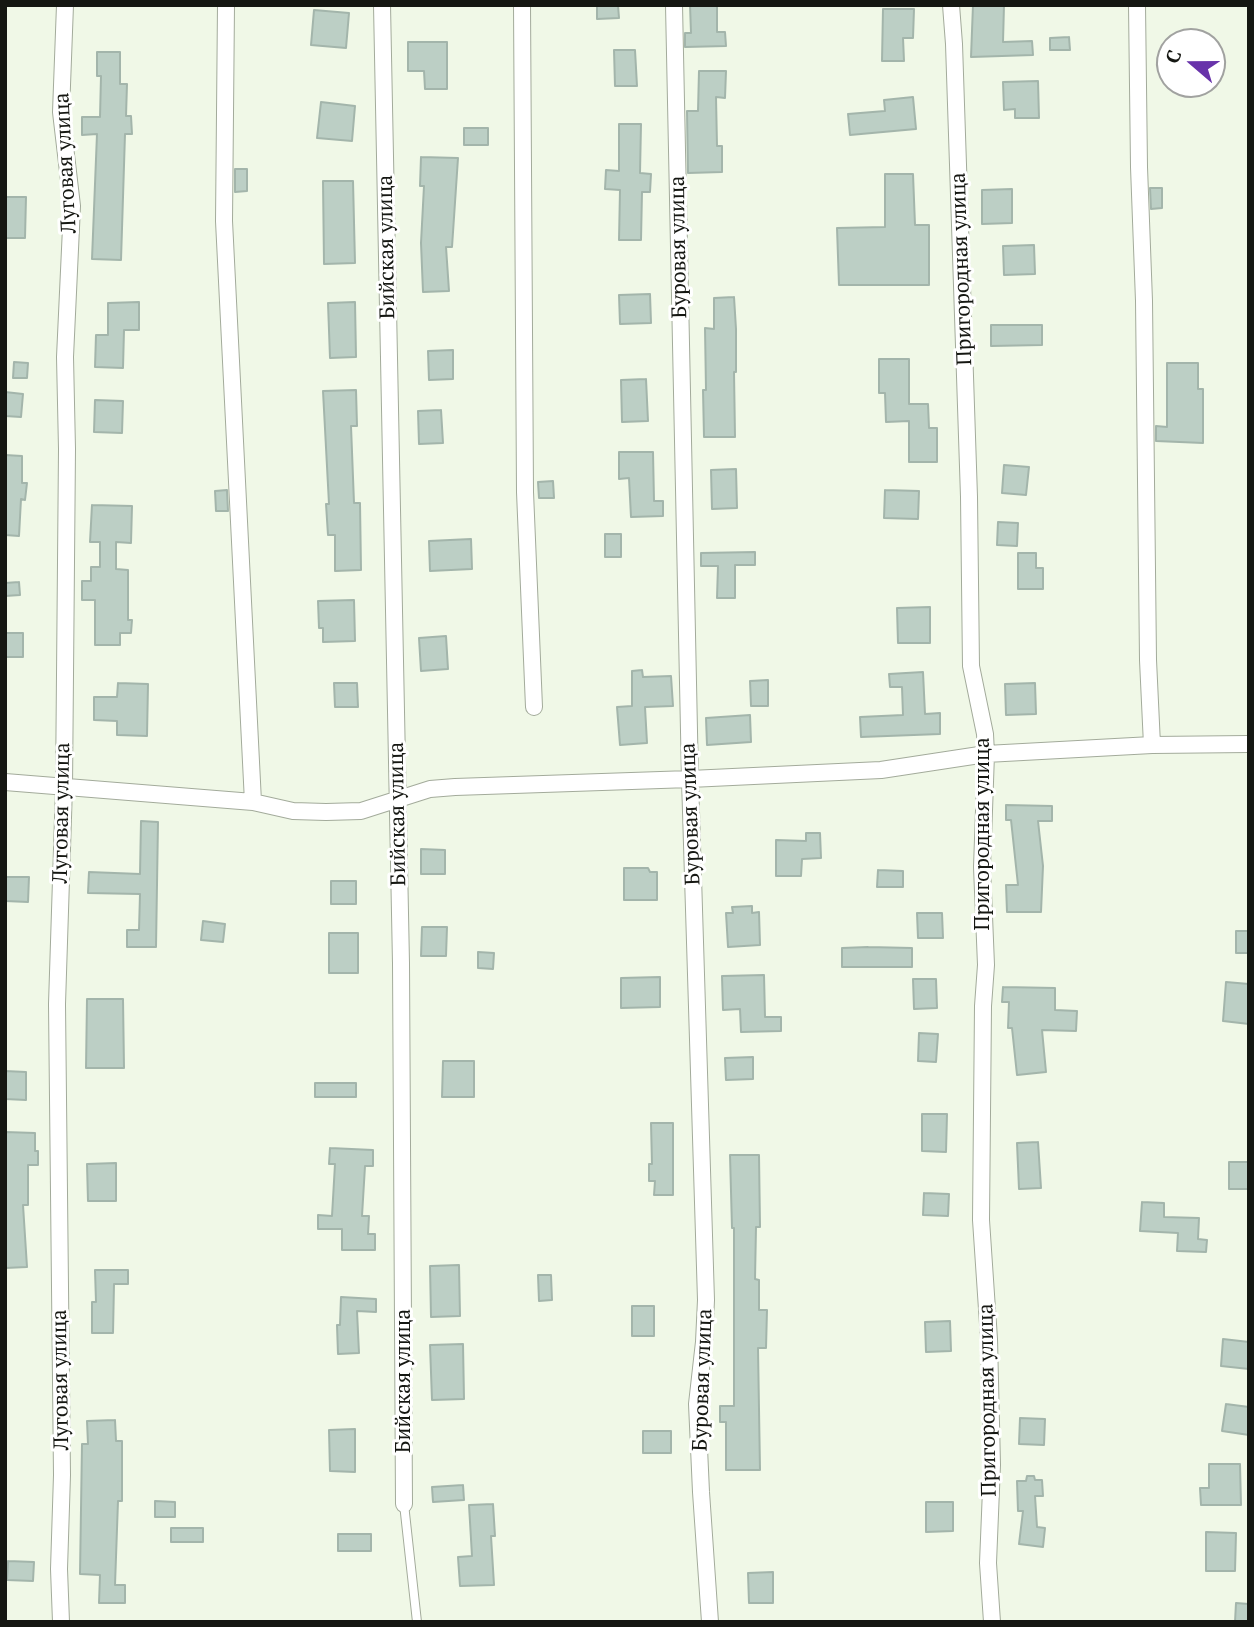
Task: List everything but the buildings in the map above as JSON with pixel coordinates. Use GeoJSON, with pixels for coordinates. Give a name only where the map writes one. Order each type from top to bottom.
{"type":"FeatureCollection","features":[{"type":"Feature","properties":{"kind":"street","name":"Луговая улица"},"geometry":{"type":"LineString","coordinates":[[61,1622],[57,1004],[64,787],[65,357],[72,206],[61,112],[65,5]]}},
{"type":"Feature","properties":{"kind":"street"},"geometry":{"type":"LineString","coordinates":[[226,5],[224,221],[253,802]]}},
{"type":"Feature","properties":{"kind":"street","name":"Бийская улица"},"geometry":{"type":"LineString","coordinates":[[382,5],[401,963],[404,1504]]}},
{"type":"Feature","properties":{"kind":"street"},"geometry":{"type":"LineString","coordinates":[[522,5],[525,492],[534,707]]}},
{"type":"Feature","properties":{"kind":"street","name":"Буровая улица"},"geometry":{"type":"LineString","coordinates":[[674,5],[690,779],[706,1300],[697,1404],[710,1622]]}},
{"type":"Feature","properties":{"kind":"street","name":"Пригородная улица"},"geometry":{"type":"LineString","coordinates":[[951,5],[970,497],[971,666],[985,734],[986,754],[982,867],[986,965],[983,1006],[981,1220],[990,1364],[992,1465],[988,1563],[992,1622]]}},
{"type":"Feature","properties":{"kind":"street"},"geometry":{"type":"LineString","coordinates":[[1137,5],[1144,302],[1147,647],[1152,745]]}},
{"type":"Feature","properties":{"kind":"street"},"geometry":{"type":"LineString","coordinates":[[5,782],[253,802],[293,811],[361,811],[397,802],[430,789],[455,787],[881,770],[986,754],[1152,745],[1249,744]]}},
{"type":"Feature","properties":{"kind":"lane","name":"Бийская улица"},"geometry":{"type":"LineString","coordinates":[[404,1504],[417,1622]]}}]}
